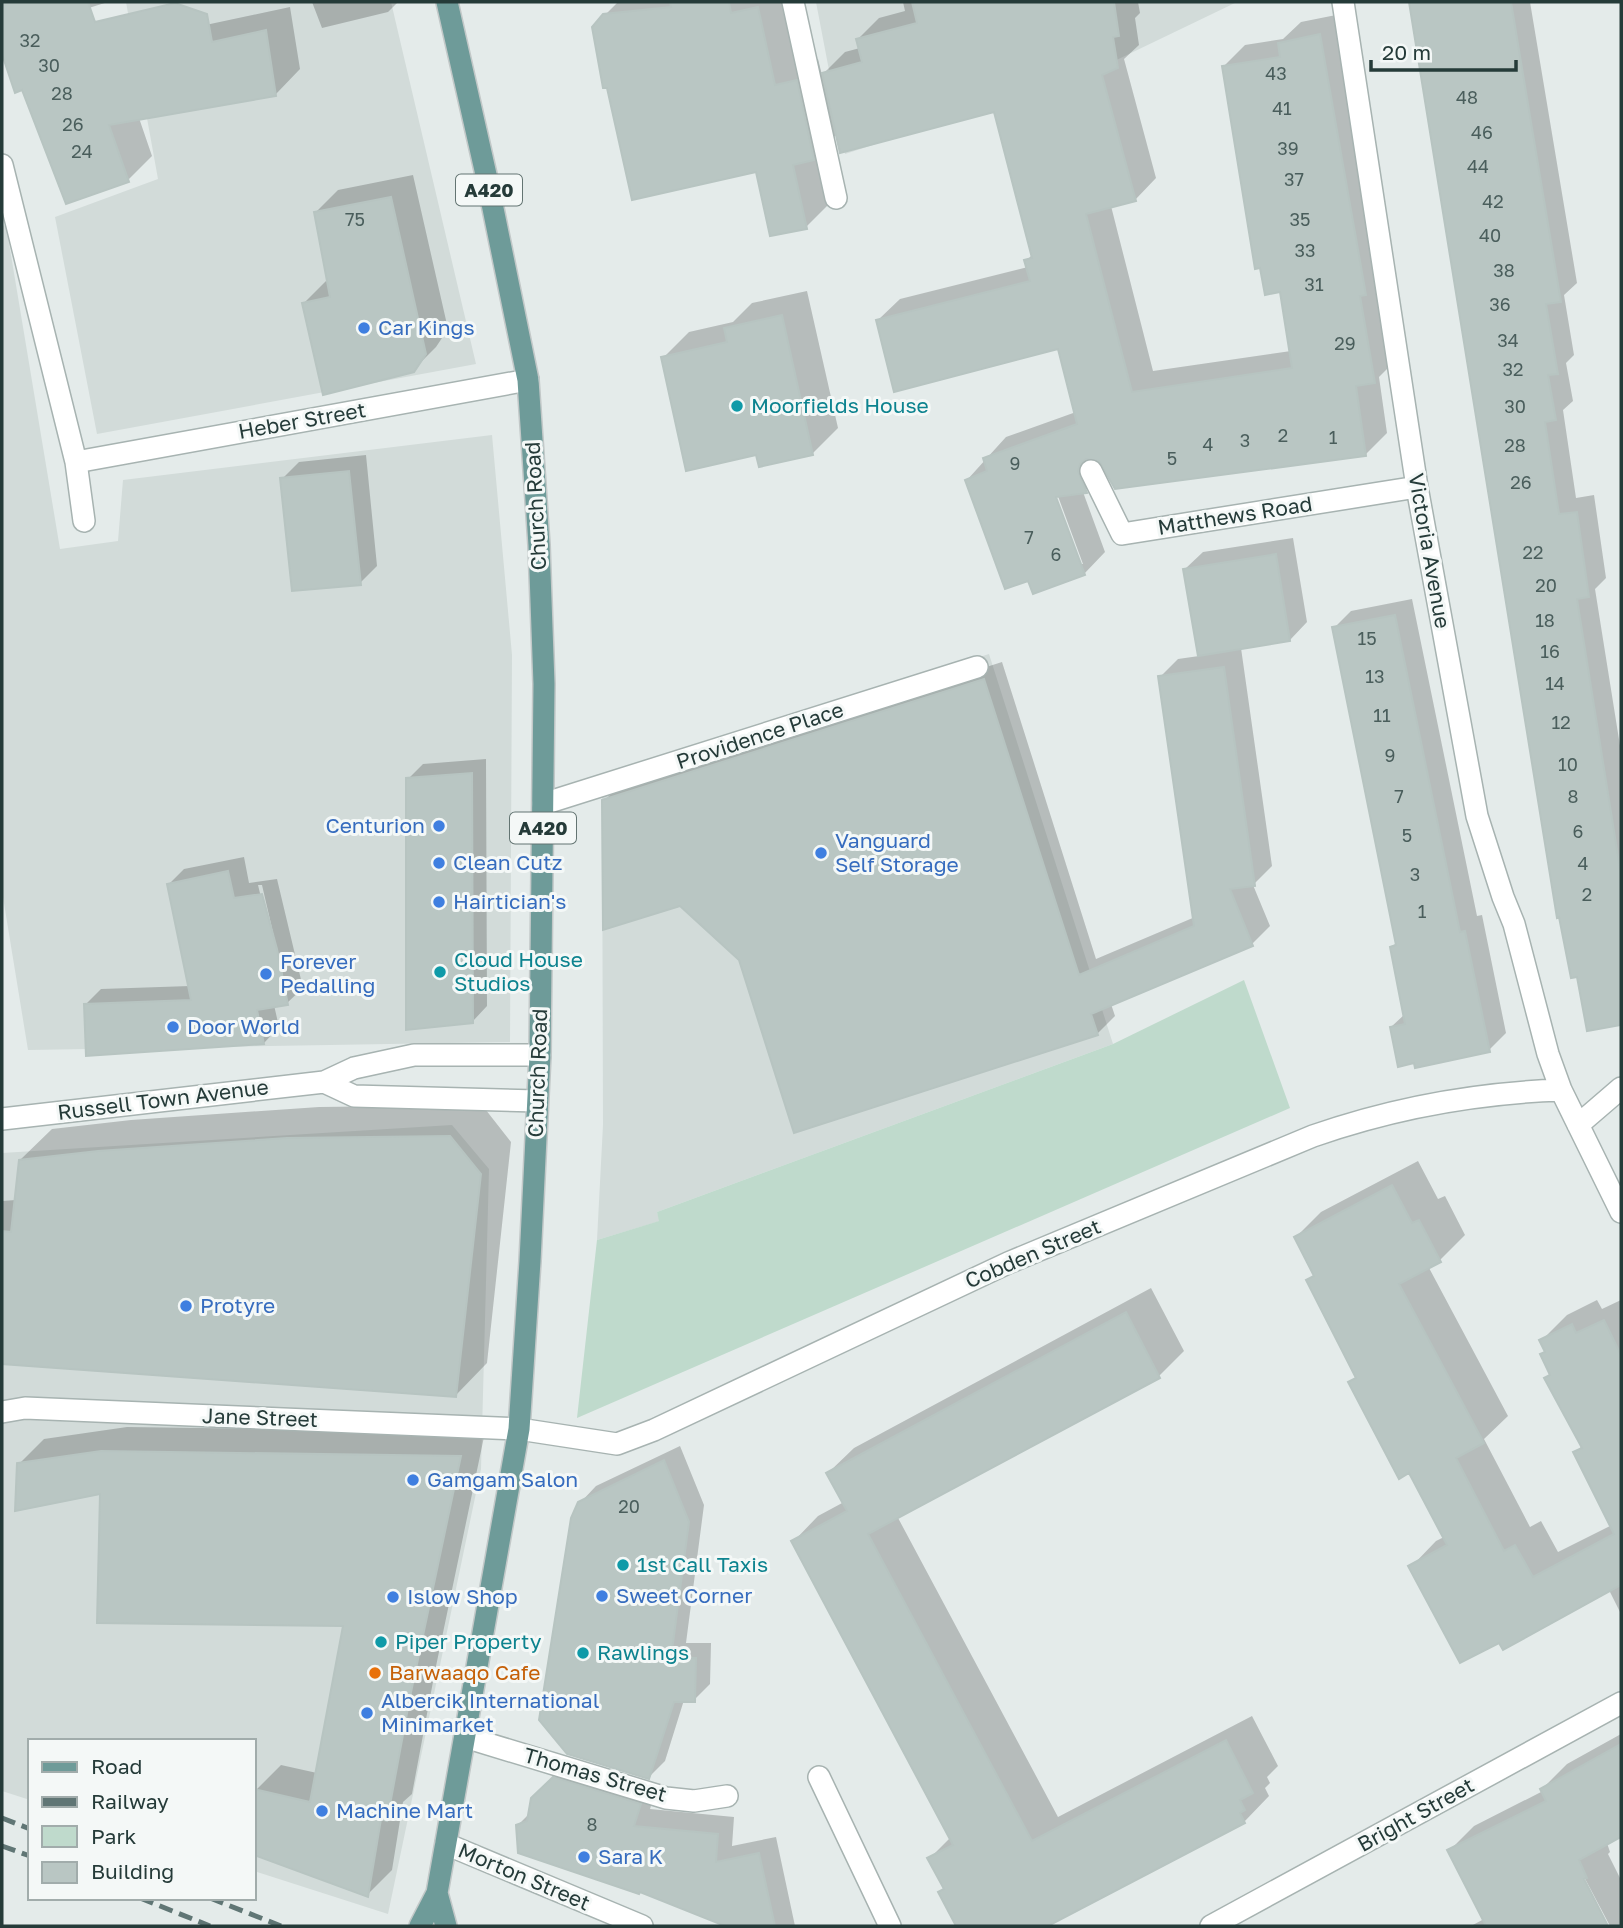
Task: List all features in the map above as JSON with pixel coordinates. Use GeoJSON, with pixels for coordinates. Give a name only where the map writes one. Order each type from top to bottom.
{"type":"FeatureCollection","features":[{"type":"Feature","properties":{"kind":"main road","name":"Church Road"},"geometry":{"type":"LineString","coordinates":[[420,1926],[437,1894],[519,1429],[540,1055],[543,804],[541,608],[528,380],[447,2]]}},
{"type":"Feature","properties":{"kind":"main road","name":"Church Road"},"geometry":{"type":"LineString","coordinates":[[437,1894],[446,1926]]}},
{"type":"Feature","properties":{"kind":"street"},"geometry":{"type":"LineString","coordinates":[[793,2],[836,198]]}},
{"type":"Feature","properties":{"kind":"street","name":"Victoria Avenue"},"geometry":{"type":"LineString","coordinates":[[1343,2],[1417,487],[1477,816],[1514,924],[1548,1054],[1561,1090],[1621,1212]]}},
{"type":"Feature","properties":{"kind":"street"},"geometry":{"type":"LineString","coordinates":[[2,166],[76,462],[83,521]]}},
{"type":"Feature","properties":{"kind":"street","name":"Heber Street"},"geometry":{"type":"LineString","coordinates":[[76,462],[528,380]]}},
{"type":"Feature","properties":{"kind":"street","name":"Matthews Road"},"geometry":{"type":"LineString","coordinates":[[1091,471],[1122,534],[1417,487]]}},
{"type":"Feature","properties":{"kind":"street","name":"Providence Place"},"geometry":{"type":"LineString","coordinates":[[543,804],[977,667]]}},
{"type":"Feature","properties":{"kind":"street","name":"Russell Town Avenue"},"geometry":{"type":"LineString","coordinates":[[2,1119],[324,1082],[354,1068],[414,1055],[540,1055]]}},
{"type":"Feature","properties":{"kind":"street"},"geometry":{"type":"LineString","coordinates":[[324,1082],[354,1096],[537,1101]]}},
{"type":"Feature","properties":{"kind":"street"},"geometry":{"type":"LineString","coordinates":[[1577,1125],[1621,1088]]}},
{"type":"Feature","properties":{"kind":"street","name":"Cobden Street"},"geometry":{"type":"LineString","coordinates":[[519,1429],[617,1444],[654,1430],[1008,1263],[1313,1136],[1362,1119],[1498,1093],[1561,1090]]}},
{"type":"Feature","properties":{"kind":"street","name":"Jane Street"},"geometry":{"type":"LineString","coordinates":[[2,1412],[25,1408],[519,1429]]}},
{"type":"Feature","properties":{"kind":"street","name":"Bright Street"},"geometry":{"type":"LineString","coordinates":[[1211,1926],[1621,1703]]}},
{"type":"Feature","properties":{"kind":"street","name":"Thomas Street"},"geometry":{"type":"LineString","coordinates":[[465,1737],[666,1798],[694,1801],[727,1796]]}},
{"type":"Feature","properties":{"kind":"street"},"geometry":{"type":"LineString","coordinates":[[819,1777],[890,1926]]}},
{"type":"Feature","properties":{"kind":"street","name":"Morton Street"},"geometry":{"type":"LineString","coordinates":[[446,1844],[642,1926]]}},
{"type":"Feature","properties":{"kind":"shaded area"},"geometry":{"type":"Polygon","coordinates":[[[126,2],[391,2],[476,364],[97,434],[55,217],[158,179],[126,2]]]}},
{"type":"Feature","properties":{"kind":"shaded area"},"geometry":{"type":"Polygon","coordinates":[[[816,2],[1237,2],[1077,79],[845,154],[816,2]]]}},
{"type":"Feature","properties":{"kind":"shaded area"},"geometry":{"type":"Polygon","coordinates":[[[6,225],[60,549],[118,541],[123,480],[492,435],[512,655],[510,1042],[28,1050],[2,891],[2,226],[6,225]]]}},
{"type":"Feature","properties":{"kind":"shaded area","name":"Vanguard Self Storage"},"geometry":{"type":"Polygon","coordinates":[[[989,654],[1113,1044],[657,1212],[660,1221],[597,1240],[603,1125],[602,778],[989,654]]]}},
{"type":"Feature","properties":{"kind":"shaded area"},"geometry":{"type":"Polygon","coordinates":[[[452,1125],[489,1169],[481,1469],[388,1914],[256,1872],[256,1739],[28,1739],[28,1799],[2,1791],[2,1153],[452,1125]]]}},
{"type":"Feature","properties":{"kind":"green space"},"geometry":{"type":"Polygon","coordinates":[[[1244,980],[1290,1108],[577,1418],[597,1240],[659,1221],[657,1212],[1113,1044],[1244,980]]]}},
{"type":"Feature","properties":{"kind":"building"},"geometry":{"type":"Polygon","coordinates":[[[2,2],[88,2],[95,22],[175,3],[207,14],[212,42],[266,30],[276,96],[109,125],[129,182],[66,204],[22,90],[15,93],[2,54],[2,2]]]}},
{"type":"Feature","properties":{"kind":"building"},"geometry":{"type":"Polygon","coordinates":[[[670,2],[729,2],[731,13],[758,7],[775,85],[797,80],[814,160],[793,165],[807,229],[770,236],[756,172],[632,200],[607,88],[603,88],[592,27],[603,14],[671,7],[670,2]]]}},
{"type":"Feature","properties":{"kind":"building"},"geometry":{"type":"Polygon","coordinates":[[[912,2],[1114,2],[1119,36],[1113,37],[1118,68],[1102,75],[1136,201],[1086,214],[1132,392],[1292,368],[1280,292],[1265,295],[1260,268],[1255,269],[1222,66],[1280,57],[1278,43],[1320,34],[1366,295],[1360,296],[1375,383],[1356,386],[1366,456],[1115,489],[1099,461],[1086,459],[1080,464],[1078,471],[1087,493],[1056,497],[1085,575],[1033,594],[1028,581],[1005,589],[965,480],[987,471],[983,458],[1077,424],[1058,349],[894,392],[876,320],[1030,281],[1024,260],[1032,258],[994,112],[840,153],[822,73],[862,62],[856,39],[917,23],[912,2]]]}},
{"type":"Feature","properties":{"kind":"building"},"geometry":{"type":"Polygon","coordinates":[[[1409,2],[1511,2],[1561,302],[1546,304],[1558,374],[1548,375],[1556,420],[1545,422],[1559,514],[1577,512],[1589,597],[1577,599],[1621,875],[1621,1025],[1587,1031],[1577,977],[1571,978],[1559,917],[1557,918],[1409,2]]]}},
{"type":"Feature","properties":{"kind":"building","name":"Car Kings"},"geometry":{"type":"Polygon","coordinates":[[[391,197],[426,354],[414,372],[323,395],[302,303],[330,297],[314,212],[391,197]]]}},
{"type":"Feature","properties":{"kind":"building","name":"Moorfields House"},"geometry":{"type":"Polygon","coordinates":[[[782,315],[813,455],[759,467],[756,455],[686,471],[661,357],[727,342],[724,328],[782,315]]]}},
{"type":"Feature","properties":{"kind":"building"},"geometry":{"type":"Polygon","coordinates":[[[349,471],[361,585],[292,591],[280,478],[349,471]]]}},
{"type":"Feature","properties":{"kind":"building"},"geometry":{"type":"Polygon","coordinates":[[[1276,554],[1290,641],[1198,656],[1183,569],[1276,554]]]}},
{"type":"Feature","properties":{"kind":"building"},"geometry":{"type":"Polygon","coordinates":[[[1395,615],[1460,932],[1465,931],[1490,1052],[1415,1068],[1414,1063],[1398,1067],[1390,1027],[1405,1024],[1390,947],[1396,945],[1332,627],[1395,615]]]}},
{"type":"Feature","properties":{"kind":"building","name":"Vanguard Self Storage"},"geometry":{"type":"Polygon","coordinates":[[[1224,667],[1255,886],[1230,889],[1253,946],[1091,1014],[1098,1035],[794,1133],[739,960],[680,906],[603,930],[602,800],[984,679],[1079,975],[1194,926],[1158,676],[1224,667]]]}},
{"type":"Feature","properties":{"kind":"building"},"geometry":{"type":"Polygon","coordinates":[[[472,773],[473,1023],[406,1030],[406,778],[472,773]]]}},
{"type":"Feature","properties":{"kind":"building"},"geometry":{"type":"Polygon","coordinates":[[[228,871],[234,898],[262,894],[277,949],[288,1005],[257,1010],[264,1044],[86,1056],[84,1004],[191,1000],[167,884],[228,871]]]}},
{"type":"Feature","properties":{"kind":"building"},"geometry":{"type":"Polygon","coordinates":[[[450,1136],[481,1174],[456,1397],[2,1364],[2,1231],[11,1232],[19,1160],[98,1151],[287,1138],[450,1136]]]}},
{"type":"Feature","properties":{"kind":"building"},"geometry":{"type":"Polygon","coordinates":[[[1392,1185],[1412,1223],[1419,1220],[1441,1262],[1399,1284],[1484,1443],[1456,1458],[1504,1551],[1515,1545],[1533,1577],[1614,1534],[1573,1452],[1582,1448],[1544,1378],[1550,1375],[1540,1354],[1545,1352],[1539,1340],[1572,1324],[1576,1333],[1604,1320],[1621,1355],[1621,1585],[1503,1650],[1499,1643],[1460,1663],[1408,1566],[1447,1545],[1409,1473],[1399,1479],[1348,1382],[1356,1378],[1306,1280],[1314,1276],[1294,1237],[1392,1185]]]}},
{"type":"Feature","properties":{"kind":"building"},"geometry":{"type":"Polygon","coordinates":[[[1126,1312],[1160,1378],[868,1534],[1032,1841],[1226,1740],[1253,1793],[1240,1800],[1245,1810],[1240,1813],[1245,1823],[1048,1926],[956,1926],[938,1892],[944,1889],[927,1858],[953,1845],[791,1541],[847,1511],[826,1473],[1126,1312]]]}},
{"type":"Feature","properties":{"kind":"building"},"geometry":{"type":"Polygon","coordinates":[[[101,1451],[461,1456],[387,1821],[381,1819],[368,1897],[256,1856],[256,1789],[310,1802],[343,1626],[97,1623],[100,1494],[15,1511],[17,1463],[101,1451]]]}},
{"type":"Feature","properties":{"kind":"building"},"geometry":{"type":"Polygon","coordinates":[[[664,1460],[689,1522],[671,1658],[696,1658],[695,1702],[674,1702],[649,1779],[567,1754],[539,1720],[571,1518],[578,1502],[664,1460]]]}},
{"type":"Feature","properties":{"kind":"building"},"geometry":{"type":"Polygon","coordinates":[[[1621,1744],[1621,1837],[1579,1860],[1587,1878],[1584,1879],[1608,1926],[1486,1926],[1447,1850],[1546,1801],[1540,1789],[1621,1744]]]}},
{"type":"Feature","properties":{"kind":"building"},"geometry":{"type":"Polygon","coordinates":[[[553,1777],[641,1804],[634,1826],[718,1834],[716,1862],[759,1853],[775,1926],[725,1926],[640,1892],[639,1894],[518,1853],[516,1825],[527,1821],[531,1798],[553,1777]]]}},
{"type":"Feature","properties":{"kind":"railway"},"geometry":{"type":"LineString","coordinates":[[2,1818],[28,1828]]}},
{"type":"Feature","properties":{"kind":"railway"},"geometry":{"type":"LineString","coordinates":[[2,1846],[28,1855]]}},
{"type":"Feature","properties":{"kind":"railway"},"geometry":{"type":"LineString","coordinates":[[145,1900],[210,1926]]}},
{"type":"Feature","properties":{"kind":"railway"},"geometry":{"type":"LineString","coordinates":[[215,1900],[281,1926]]}},
{"type":"Feature","properties":{"kind":"place","name":"Car Kings"},"geometry":{"type":"Point","coordinates":[364,328]}},
{"type":"Feature","properties":{"kind":"place","name":"Moorfields House"},"geometry":{"type":"Point","coordinates":[737,406]}},
{"type":"Feature","properties":{"kind":"place","name":"Centurion"},"geometry":{"type":"Point","coordinates":[439,826]}},
{"type":"Feature","properties":{"kind":"place","name":"Vanguard Self Storage"},"geometry":{"type":"Point","coordinates":[821,853]}},
{"type":"Feature","properties":{"kind":"place","name":"Clean Cutz"},"geometry":{"type":"Point","coordinates":[439,863]}},
{"type":"Feature","properties":{"kind":"place","name":"Hairtician's"},"geometry":{"type":"Point","coordinates":[439,902]}},
{"type":"Feature","properties":{"kind":"place","name":"Cloud House Studios"},"geometry":{"type":"Point","coordinates":[440,972]}},
{"type":"Feature","properties":{"kind":"place","name":"Forever Pedalling"},"geometry":{"type":"Point","coordinates":[266,974]}},
{"type":"Feature","properties":{"kind":"place","name":"Door World"},"geometry":{"type":"Point","coordinates":[173,1027]}},
{"type":"Feature","properties":{"kind":"place","name":"Protyre"},"geometry":{"type":"Point","coordinates":[186,1306]}},
{"type":"Feature","properties":{"kind":"place","name":"Gamgam Salon"},"geometry":{"type":"Point","coordinates":[413,1480]}},
{"type":"Feature","properties":{"kind":"place","name":"1st Call Taxis"},"geometry":{"type":"Point","coordinates":[623,1565]}},
{"type":"Feature","properties":{"kind":"place","name":"Sweet Corner"},"geometry":{"type":"Point","coordinates":[602,1596]}},
{"type":"Feature","properties":{"kind":"place","name":"Islow Shop"},"geometry":{"type":"Point","coordinates":[393,1597]}},
{"type":"Feature","properties":{"kind":"place","name":"Piper Property"},"geometry":{"type":"Point","coordinates":[381,1642]}},
{"type":"Feature","properties":{"kind":"place","name":"Rawlings"},"geometry":{"type":"Point","coordinates":[583,1653]}},
{"type":"Feature","properties":{"kind":"place","name":"Barwaaqo Cafe"},"geometry":{"type":"Point","coordinates":[375,1673]}},
{"type":"Feature","properties":{"kind":"place","name":"Albercik International Minimarket"},"geometry":{"type":"Point","coordinates":[367,1713]}},
{"type":"Feature","properties":{"kind":"place","name":"Machine Mart"},"geometry":{"type":"Point","coordinates":[322,1811]}},
{"type":"Feature","properties":{"kind":"place","name":"Sara K"},"geometry":{"type":"Point","coordinates":[584,1857]}}]}
